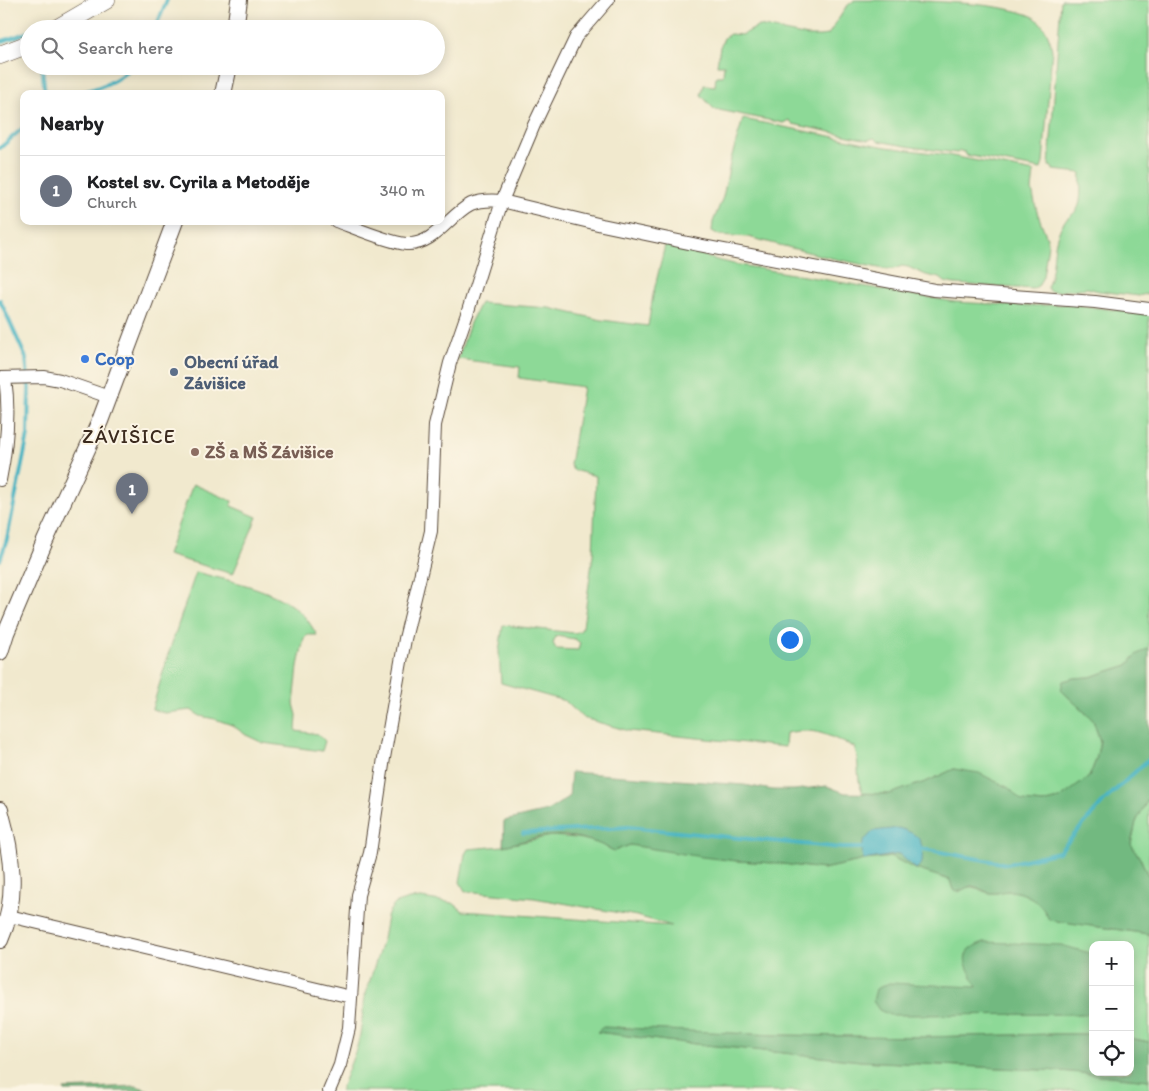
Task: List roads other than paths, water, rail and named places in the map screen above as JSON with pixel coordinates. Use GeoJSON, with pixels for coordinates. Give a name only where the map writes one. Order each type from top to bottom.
{"type":"FeatureCollection","features":[{"type":"Feature","properties":{"kind":"main road"},"geometry":{"type":"LineString","coordinates":[[72,20],[106,0]]}},
{"type":"Feature","properties":{"kind":"main road"},"geometry":{"type":"LineString","coordinates":[[0,55],[20,47]]}},
{"type":"Feature","properties":{"kind":"street"},"geometry":{"type":"LineString","coordinates":[[236,20],[239,0]]}},
{"type":"Feature","properties":{"kind":"street"},"geometry":{"type":"LineString","coordinates":[[329,1091],[346,1047],[358,895],[370,852],[405,638],[431,531],[435,425],[450,363],[502,201],[534,125],[576,37],[608,0]]}},
{"type":"Feature","properties":{"kind":"street"},"geometry":{"type":"LineString","coordinates":[[224,90],[227,75]]}},
{"type":"Feature","properties":{"kind":"street"},"geometry":{"type":"LineString","coordinates":[[348,225],[408,244],[422,241],[442,229],[460,212],[472,204],[488,200],[502,201],[602,225],[698,245],[934,290],[1095,302],[1149,309]]}},
{"type":"Feature","properties":{"kind":"street"},"geometry":{"type":"LineString","coordinates":[[0,652],[6,632],[45,541],[100,421],[173,225]]}},
{"type":"Feature","properties":{"kind":"street"},"geometry":{"type":"LineString","coordinates":[[0,480],[6,451],[7,378],[60,380],[109,397]]}},
{"type":"Feature","properties":{"kind":"street"},"geometry":{"type":"LineString","coordinates":[[0,810],[12,869],[9,916],[0,940]]}},
{"type":"Feature","properties":{"kind":"street"},"geometry":{"type":"LineString","coordinates":[[9,916],[351,997]]}},
{"type":"Feature","properties":{"kind":"water"},"geometry":{"type":"Polygon","coordinates":[[[899,828],[912,833],[920,840],[922,863],[916,869],[899,854],[864,860],[862,854],[863,842],[873,831],[899,828]]]}},
{"type":"Feature","properties":{"kind":"waterway"},"geometry":{"type":"LineString","coordinates":[[159,20],[167,0]]}},
{"type":"Feature","properties":{"kind":"waterway"},"geometry":{"type":"LineString","coordinates":[[0,42],[20,35]]}},
{"type":"Feature","properties":{"kind":"waterway"},"geometry":{"type":"LineString","coordinates":[[43,75],[45,90]]}},
{"type":"Feature","properties":{"kind":"waterway"},"geometry":{"type":"LineString","coordinates":[[90,90],[114,81],[122,75]]}},
{"type":"Feature","properties":{"kind":"waterway"},"geometry":{"type":"LineString","coordinates":[[0,148],[20,130]]}},
{"type":"Feature","properties":{"kind":"waterway"},"geometry":{"type":"LineString","coordinates":[[0,300],[26,358],[29,388],[28,435],[7,539],[0,560]]}},
{"type":"Feature","properties":{"kind":"waterway"},"geometry":{"type":"LineString","coordinates":[[918,848],[1007,864],[1059,852],[1105,800],[1149,759]]}},
{"type":"Feature","properties":{"kind":"waterway"},"geometry":{"type":"LineString","coordinates":[[523,833],[628,827],[842,848],[866,848]]}},
{"type":"Feature","properties":{"kind":"place","name":"Coop"},"geometry":{"type":"Point","coordinates":[85,359]}},
{"type":"Feature","properties":{"kind":"place","name":"Obecní úřad Závišice"},"geometry":{"type":"Point","coordinates":[174,372]}},
{"type":"Feature","properties":{"kind":"place","name":"ZŠ a MŠ Závišice"},"geometry":{"type":"Point","coordinates":[195,452]}},
{"type":"Feature","properties":{"kind":"place","name":"Kostel sv. Cyrila a Metoděje"},"geometry":{"type":"Point","coordinates":[132,514]}},
{"type":"Feature","properties":{"kind":"district","name":"ZÁVIŠICE"},"geometry":{"type":"Point","coordinates":[129,436]}}]}
